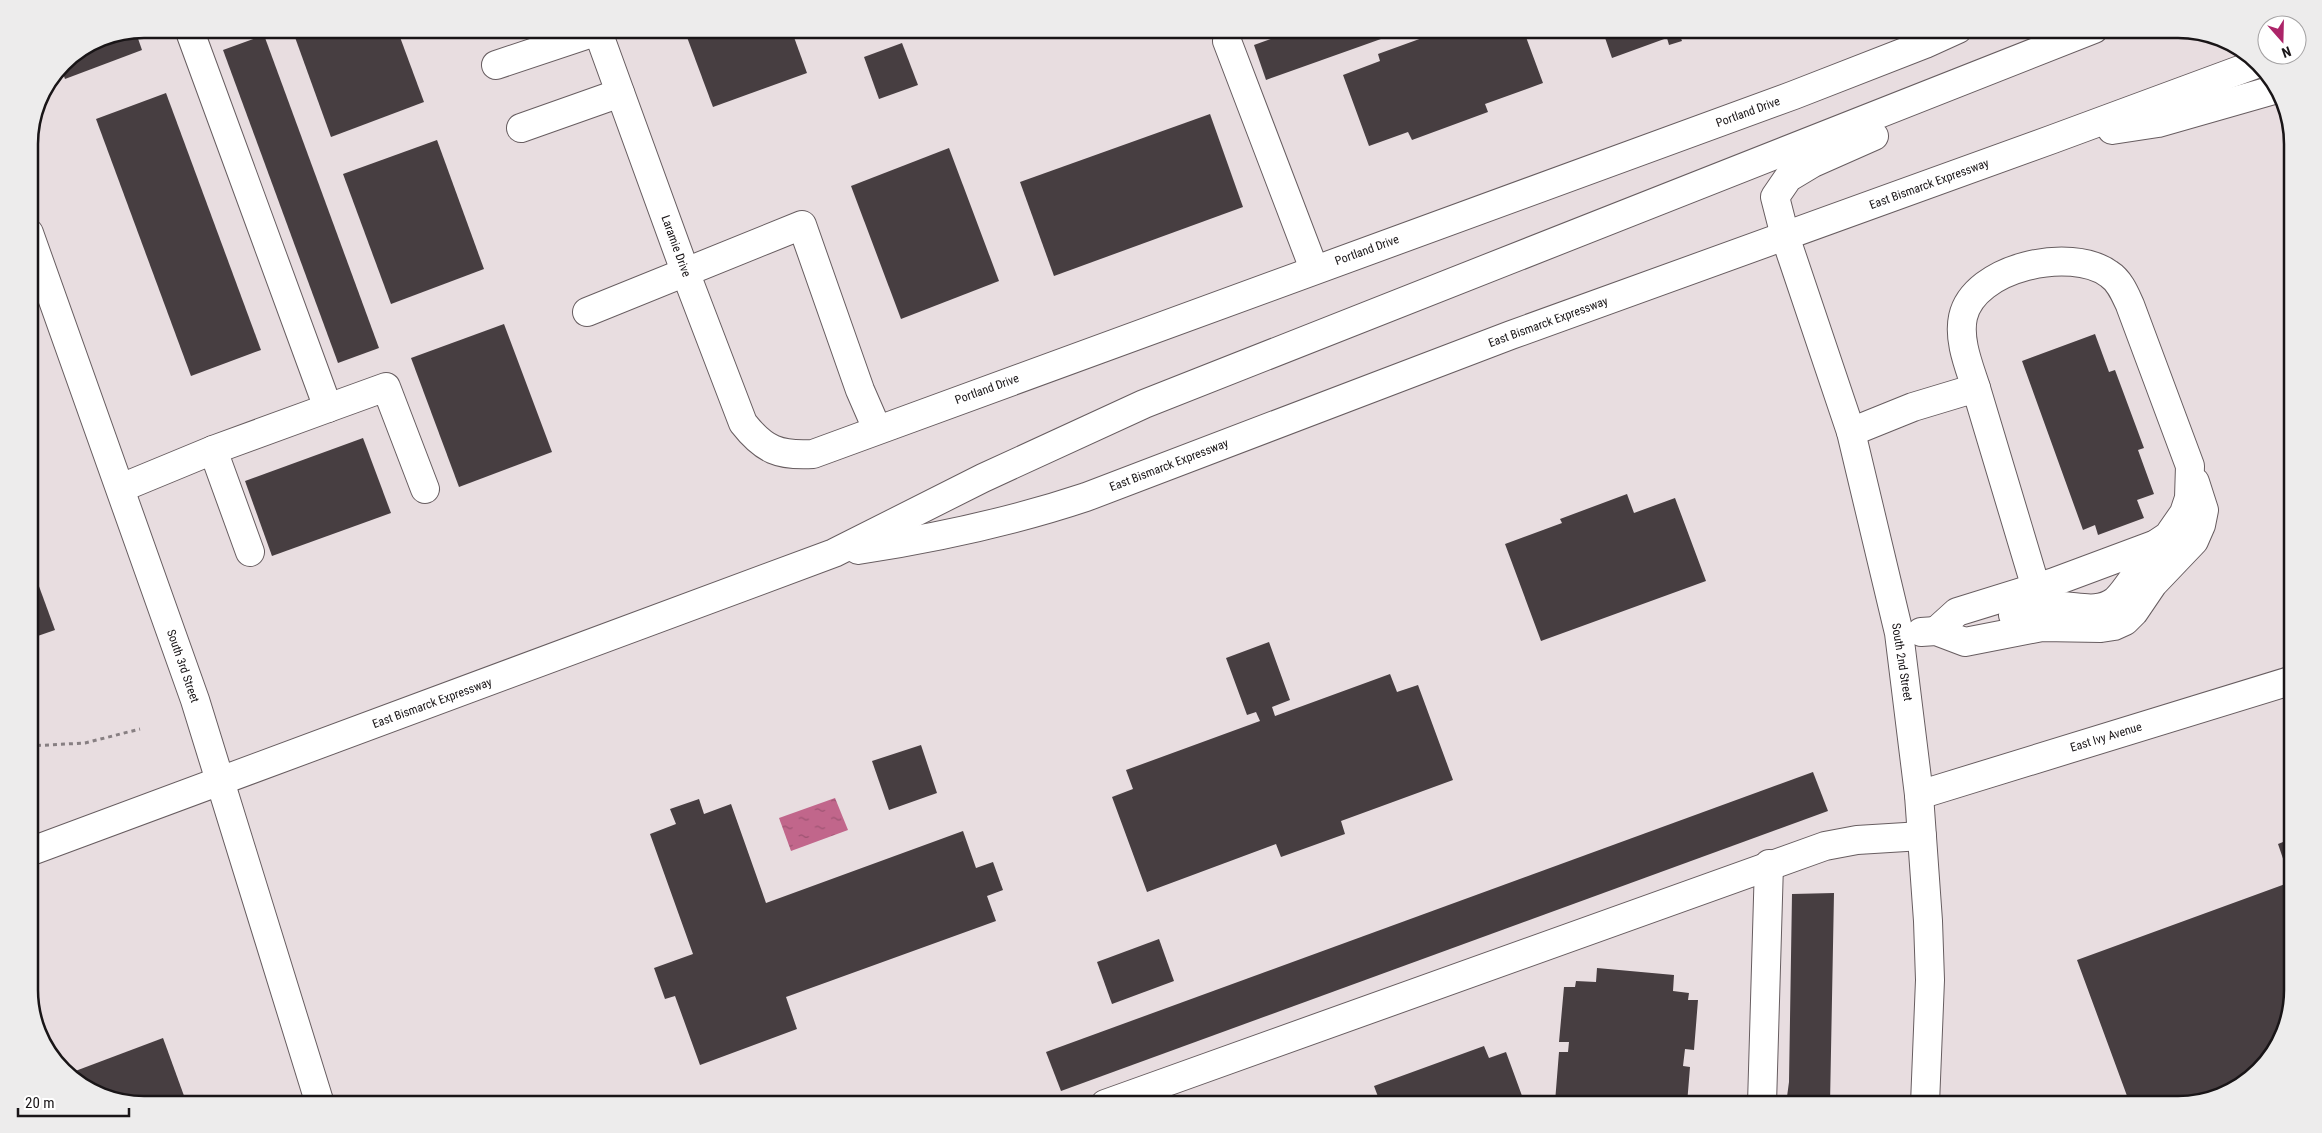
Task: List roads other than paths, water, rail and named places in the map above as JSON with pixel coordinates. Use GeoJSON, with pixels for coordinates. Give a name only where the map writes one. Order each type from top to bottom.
{"type":"FeatureCollection","features":[{"type":"Feature","properties":{"kind":"main road"},"geometry":{"type":"LineString","coordinates":[[192,38],[328,408]]}},
{"type":"Feature","properties":{"kind":"main road"},"geometry":{"type":"LineString","coordinates":[[496,65],[575,38]]}},
{"type":"Feature","properties":{"kind":"main road","name":"Laramie Drive"},"geometry":{"type":"LineString","coordinates":[[601,38],[686,274],[743,423],[756,439],[773,450]]}},
{"type":"Feature","properties":{"kind":"main road","name":"Portland Drive"},"geometry":{"type":"LineString","coordinates":[[773,450],[791,455],[813,454],[1314,269],[1803,92],[1938,38]]}},
{"type":"Feature","properties":{"kind":"main road","name":"East Bismarck Expressway"},"geometry":{"type":"LineString","coordinates":[[38,849],[834,553],[983,478],[1144,404],[2071,38]]}},
{"type":"Feature","properties":{"kind":"main road","name":"South 2nd Street"},"geometry":{"type":"LineString","coordinates":[[1925,1096],[1930,980],[1922,836],[1919,795],[1899,633],[1851,432],[1785,236],[1775,197],[1788,178],[1813,163],[2026,73],[2054,58],[2078,38]]}},
{"type":"Feature","properties":{"kind":"main road"},"geometry":{"type":"LineString","coordinates":[[1227,41],[1314,269]]}},
{"type":"Feature","properties":{"kind":"main road","name":"East Bismarck Expressway"},"geometry":{"type":"LineString","coordinates":[[834,553],[922,540],[974,529],[1086,497],[1510,335],[2250,66]]}},
{"type":"Feature","properties":{"kind":"main road"},"geometry":{"type":"LineString","coordinates":[[2054,139],[2158,123],[2271,92]]}},
{"type":"Feature","properties":{"kind":"main road"},"geometry":{"type":"LineString","coordinates":[[520,128],[620,93]]}},
{"type":"Feature","properties":{"kind":"main road"},"geometry":{"type":"LineString","coordinates":[[587,312],[686,274],[802,225],[860,390],[877,430]]}},
{"type":"Feature","properties":{"kind":"main road","name":"South 3rd Street"},"geometry":{"type":"LineString","coordinates":[[38,258],[195,700],[317,1096]]}},
{"type":"Feature","properties":{"kind":"main road"},"geometry":{"type":"LineString","coordinates":[[1936,631],[1965,642],[2042,627],[2101,628],[2114,626],[2125,621],[2134,612],[2153,584],[2194,541],[2202,525],[2204,510],[2190,466],[2122,288],[2110,274],[2095,266],[2075,261],[2055,261],[2031,265],[1995,278],[1979,289],[1968,303],[1963,318],[1963,336],[1976,388],[2036,588]]}},
{"type":"Feature","properties":{"kind":"main road"},"geometry":{"type":"LineString","coordinates":[[121,488],[213,450],[386,387],[425,489]]}},
{"type":"Feature","properties":{"kind":"main road"},"geometry":{"type":"LineString","coordinates":[[1851,432],[1913,407],[1976,388]]}},
{"type":"Feature","properties":{"kind":"main road"},"geometry":{"type":"LineString","coordinates":[[213,450],[250,552]]}},
{"type":"Feature","properties":{"kind":"main road"},"geometry":{"type":"LineString","coordinates":[[1936,631],[1957,612],[2036,588],[2156,544],[2168,536],[2184,513],[2189,498],[2190,466]]}},
{"type":"Feature","properties":{"kind":"main road"},"geometry":{"type":"LineString","coordinates":[[1899,633],[1959,628],[2042,608],[2061,606],[2094,608],[2106,606],[2117,600],[2156,544]]}},
{"type":"Feature","properties":{"kind":"main road","name":"East Ivy Avenue"},"geometry":{"type":"LineString","coordinates":[[1919,795],[2284,683]]}},
{"type":"Feature","properties":{"kind":"main road"},"geometry":{"type":"LineString","coordinates":[[1127,1096],[1769,864],[1825,846],[1857,840],[1922,836]]}},
{"type":"Feature","properties":{"kind":"main road"},"geometry":{"type":"LineString","coordinates":[[1762,1096],[1769,864]]}},
{"type":"Feature","properties":{"kind":"water"},"geometry":{"type":"Polygon","coordinates":[[[835,798],[848,830],[791,851],[779,818],[835,798]]]}}]}
